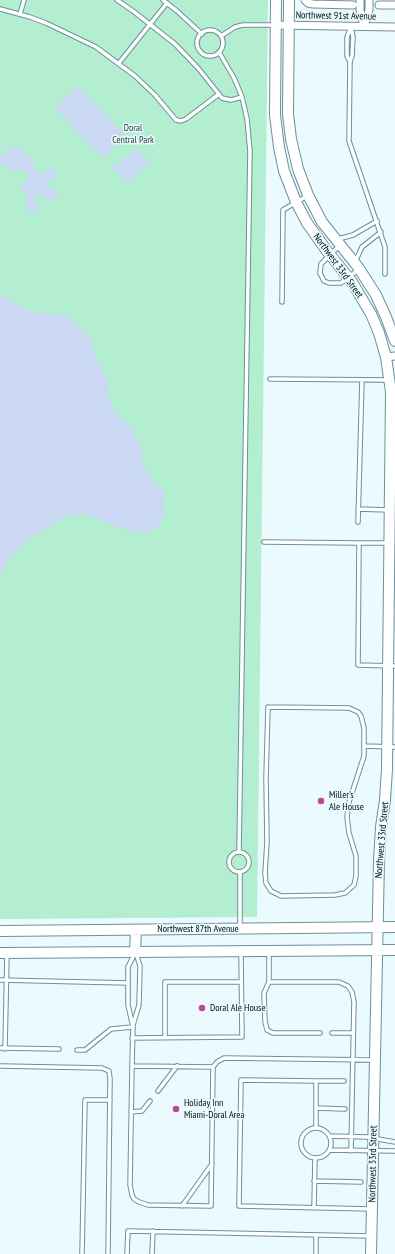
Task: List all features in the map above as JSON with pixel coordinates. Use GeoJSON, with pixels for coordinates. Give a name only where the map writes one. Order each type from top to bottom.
{"type":"FeatureCollection","features":[{"type":"Feature","properties":{"kind":"street","name":"Northwest 33rd Street"},"geometry":{"type":"LineString","coordinates":[[276,0],[276,131],[284,171],[296,202],[312,230],[361,296],[390,356],[392,414],[390,510],[393,543],[391,746],[380,836],[379,861],[371,1254]]}},
{"type":"Feature","properties":{"kind":"street","name":"Northwest 33rd Street"},"geometry":{"type":"LineString","coordinates":[[289,0],[289,122],[296,163],[308,195],[320,218],[337,243],[357,266],[380,302],[395,341]]}},
{"type":"Feature","properties":{"kind":"street"},"geometry":{"type":"LineString","coordinates":[[305,0],[308,3],[313,4],[353,5]]}},
{"type":"Feature","properties":{"kind":"street"},"geometry":{"type":"LineString","coordinates":[[360,0],[360,10],[364,26]]}},
{"type":"Feature","properties":{"kind":"street"},"geometry":{"type":"LineString","coordinates":[[364,26],[369,10],[369,0]]}},
{"type":"Feature","properties":{"kind":"street"},"geometry":{"type":"LineString","coordinates":[[379,5],[395,5]]}},
{"type":"Feature","properties":{"kind":"street","name":"Northwest 91st Avenue"},"geometry":{"type":"LineString","coordinates":[[276,25],[395,27]]}},
{"type":"Feature","properties":{"kind":"street","name":"Northwest 87th Avenue"},"geometry":{"type":"LineString","coordinates":[[0,931],[395,928]]}},
{"type":"Feature","properties":{"kind":"street"},"geometry":{"type":"LineString","coordinates":[[135,952],[136,930]]}},
{"type":"Feature","properties":{"kind":"street"},"geometry":{"type":"LineString","coordinates":[[4,953],[395,950]]}},
{"type":"Feature","properties":{"kind":"lane"},"geometry":{"type":"LineString","coordinates":[[20,14],[24,0]]}},
{"type":"Feature","properties":{"kind":"lane"},"geometry":{"type":"LineString","coordinates":[[116,0],[150,24],[190,59],[219,94],[226,99],[242,97]]}},
{"type":"Feature","properties":{"kind":"lane"},"geometry":{"type":"LineString","coordinates":[[163,0],[202,34]]}},
{"type":"Feature","properties":{"kind":"lane"},"geometry":{"type":"LineString","coordinates":[[119,63],[167,3]]}},
{"type":"Feature","properties":{"kind":"lane"},"geometry":{"type":"LineString","coordinates":[[0,9],[46,23],[72,34],[96,47],[119,63],[147,87],[178,121],[186,120],[219,94]]}},
{"type":"Feature","properties":{"kind":"lane"},"geometry":{"type":"LineString","coordinates":[[221,36],[243,25],[276,25]]}},
{"type":"Feature","properties":{"kind":"lane"},"geometry":{"type":"LineString","coordinates":[[351,26],[353,38],[352,56],[350,62],[349,141],[385,246],[385,274]]}},
{"type":"Feature","properties":{"kind":"lane"},"geometry":{"type":"LineString","coordinates":[[206,30],[215,31],[221,36],[223,43],[219,52],[214,56],[209,56],[201,52],[198,40],[206,30]]}},
{"type":"Feature","properties":{"kind":"lane"},"geometry":{"type":"LineString","coordinates":[[219,52],[234,78],[242,97],[247,119],[250,151],[239,852]]}},
{"type":"Feature","properties":{"kind":"lane"},"geometry":{"type":"LineString","coordinates":[[282,302],[283,210],[308,195]]}},
{"type":"Feature","properties":{"kind":"lane"},"geometry":{"type":"LineString","coordinates":[[377,221],[337,243],[321,264],[320,268],[324,281],[329,283],[341,283],[349,278],[357,266],[362,246],[381,232]]}},
{"type":"Feature","properties":{"kind":"lane"},"geometry":{"type":"LineString","coordinates":[[270,380],[390,380]]}},
{"type":"Feature","properties":{"kind":"lane"},"geometry":{"type":"LineString","coordinates":[[358,522],[362,380]]}},
{"type":"Feature","properties":{"kind":"lane"},"geometry":{"type":"LineString","coordinates":[[358,509],[390,510]]}},
{"type":"Feature","properties":{"kind":"lane"},"geometry":{"type":"LineString","coordinates":[[264,542],[393,543]]}},
{"type":"Feature","properties":{"kind":"lane"},"geometry":{"type":"LineString","coordinates":[[359,543],[358,665],[392,666]]}},
{"type":"Feature","properties":{"kind":"lane"},"geometry":{"type":"LineString","coordinates":[[268,707],[345,708],[356,710],[360,713],[364,725],[364,746],[364,756],[355,780],[347,812],[349,833],[356,861],[356,876],[354,885],[345,893],[335,895],[281,896],[274,893],[266,883],[265,873],[267,842],[266,778],[268,707]]}},
{"type":"Feature","properties":{"kind":"lane"},"geometry":{"type":"LineString","coordinates":[[364,746],[391,746]]}},
{"type":"Feature","properties":{"kind":"lane"},"geometry":{"type":"LineString","coordinates":[[239,852],[248,856],[250,862],[247,869],[240,872],[232,869],[229,863],[231,856],[239,852]]}},
{"type":"Feature","properties":{"kind":"lane"},"geometry":{"type":"LineString","coordinates":[[240,872],[240,929]]}},
{"type":"Feature","properties":{"kind":"lane"},"geometry":{"type":"LineString","coordinates":[[132,1038],[242,1037],[241,951]]}},
{"type":"Feature","properties":{"kind":"lane"},"geometry":{"type":"LineString","coordinates":[[269,951],[269,982],[264,993],[265,1021],[267,1030],[273,1033],[320,1033]]}},
{"type":"Feature","properties":{"kind":"lane"},"geometry":{"type":"LineString","coordinates":[[133,1027],[128,1005],[128,967],[135,952]]}},
{"type":"Feature","properties":{"kind":"lane"},"geometry":{"type":"LineString","coordinates":[[135,952],[140,966],[139,1005],[133,1027],[132,1038],[130,1184],[134,1199],[144,1204],[211,1206],[213,1067],[217,1062],[224,1058],[375,1060]]}},
{"type":"Feature","properties":{"kind":"lane"},"geometry":{"type":"LineString","coordinates":[[4,953],[6,980],[5,1048]]}},
{"type":"Feature","properties":{"kind":"lane"},"geometry":{"type":"LineString","coordinates":[[0,980],[128,983]]}},
{"type":"Feature","properties":{"kind":"lane"},"geometry":{"type":"LineString","coordinates":[[165,1037],[165,982],[241,982]]}},
{"type":"Feature","properties":{"kind":"lane"},"geometry":{"type":"LineString","coordinates":[[269,982],[335,982],[346,984],[350,989],[354,998],[351,1151]]}},
{"type":"Feature","properties":{"kind":"lane"},"geometry":{"type":"LineString","coordinates":[[77,1050],[85,1050],[111,1029],[133,1027]]}},
{"type":"Feature","properties":{"kind":"lane"},"geometry":{"type":"LineString","coordinates":[[332,1033],[354,1034]]}},
{"type":"Feature","properties":{"kind":"lane"},"geometry":{"type":"LineString","coordinates":[[0,1048],[59,1050]]}},
{"type":"Feature","properties":{"kind":"lane"},"geometry":{"type":"LineString","coordinates":[[0,1066],[102,1068],[107,1070],[110,1075],[108,1254]]}},
{"type":"Feature","properties":{"kind":"lane"},"geometry":{"type":"LineString","coordinates":[[132,1066],[213,1067]]}},
{"type":"Feature","properties":{"kind":"lane"},"geometry":{"type":"LineString","coordinates":[[158,1091],[177,1066]]}},
{"type":"Feature","properties":{"kind":"lane"},"geometry":{"type":"LineString","coordinates":[[344,1081],[241,1080],[239,1206],[372,1209]]}},
{"type":"Feature","properties":{"kind":"lane"},"geometry":{"type":"LineString","coordinates":[[316,1081],[316,1128]]}},
{"type":"Feature","properties":{"kind":"lane"},"geometry":{"type":"LineString","coordinates":[[82,1254],[85,1100],[110,1100]]}},
{"type":"Feature","properties":{"kind":"lane"},"geometry":{"type":"LineString","coordinates":[[131,1112],[142,1111],[150,1101]]}},
{"type":"Feature","properties":{"kind":"lane"},"geometry":{"type":"LineString","coordinates":[[316,1108],[345,1109]]}},
{"type":"Feature","properties":{"kind":"lane"},"geometry":{"type":"LineString","coordinates":[[316,1128],[326,1132],[329,1136],[330,1146],[329,1150],[325,1154],[315,1158],[306,1154],[303,1150],[301,1145],[303,1135],[307,1132],[316,1128]]}},
{"type":"Feature","properties":{"kind":"lane"},"geometry":{"type":"LineString","coordinates":[[329,1136],[374,1137],[395,1142]]}},
{"type":"Feature","properties":{"kind":"lane"},"geometry":{"type":"LineString","coordinates":[[329,1150],[395,1151]]}},
{"type":"Feature","properties":{"kind":"lane"},"geometry":{"type":"LineString","coordinates":[[314,1207],[315,1158]]}},
{"type":"Feature","properties":{"kind":"lane"},"geometry":{"type":"LineString","coordinates":[[182,1206],[212,1163]]}},
{"type":"Feature","properties":{"kind":"lane"},"geometry":{"type":"LineString","coordinates":[[314,1181],[361,1182]]}},
{"type":"Feature","properties":{"kind":"lane"},"geometry":{"type":"LineString","coordinates":[[128,1254],[128,1231],[372,1236]]}},
{"type":"Feature","properties":{"kind":"lane"},"geometry":{"type":"LineString","coordinates":[[152,1254],[153,1231]]}},
{"type":"Feature","properties":{"kind":"lane"},"geometry":{"type":"LineString","coordinates":[[316,1235],[316,1254]]}},
{"type":"Feature","properties":{"kind":"green space","name":"Doral Central Park"},"geometry":{"type":"Polygon","coordinates":[[[0,0],[268,0],[257,917],[0,919],[0,0]]]}},
{"type":"Feature","properties":{"kind":"water"},"geometry":{"type":"Polygon","coordinates":[[[77,86],[126,136],[103,158],[55,108],[77,86]]]}},
{"type":"Feature","properties":{"kind":"water"},"geometry":{"type":"Polygon","coordinates":[[[15,147],[24,150],[29,156],[33,166],[40,174],[43,174],[47,169],[51,168],[55,170],[56,174],[54,179],[47,180],[46,182],[51,188],[50,190],[55,189],[59,196],[47,203],[43,194],[36,196],[35,199],[40,208],[30,213],[26,204],[23,203],[27,199],[22,187],[22,184],[29,178],[29,173],[24,170],[12,171],[1,163],[1,155],[8,149],[15,147]]]}},
{"type":"Feature","properties":{"kind":"water"},"geometry":{"type":"Polygon","coordinates":[[[137,148],[150,161],[128,183],[111,167],[116,163],[119,165],[137,148]]]}},
{"type":"Feature","properties":{"kind":"water"},"geometry":{"type":"Polygon","coordinates":[[[0,294],[29,312],[66,316],[90,336],[96,360],[106,376],[111,407],[116,415],[129,425],[140,445],[143,466],[164,491],[164,506],[163,518],[156,529],[142,533],[128,531],[87,515],[78,514],[67,516],[37,534],[20,547],[9,558],[0,577],[0,294]]]}},
{"type":"Feature","properties":{"kind":"place","name":"Miller's Ale House"},"geometry":{"type":"Point","coordinates":[321,801]}},
{"type":"Feature","properties":{"kind":"place","name":"Doral Ale House"},"geometry":{"type":"Point","coordinates":[202,1008]}},
{"type":"Feature","properties":{"kind":"place","name":"Holiday Inn Miami-Doral Area"},"geometry":{"type":"Point","coordinates":[176,1109]}}]}
